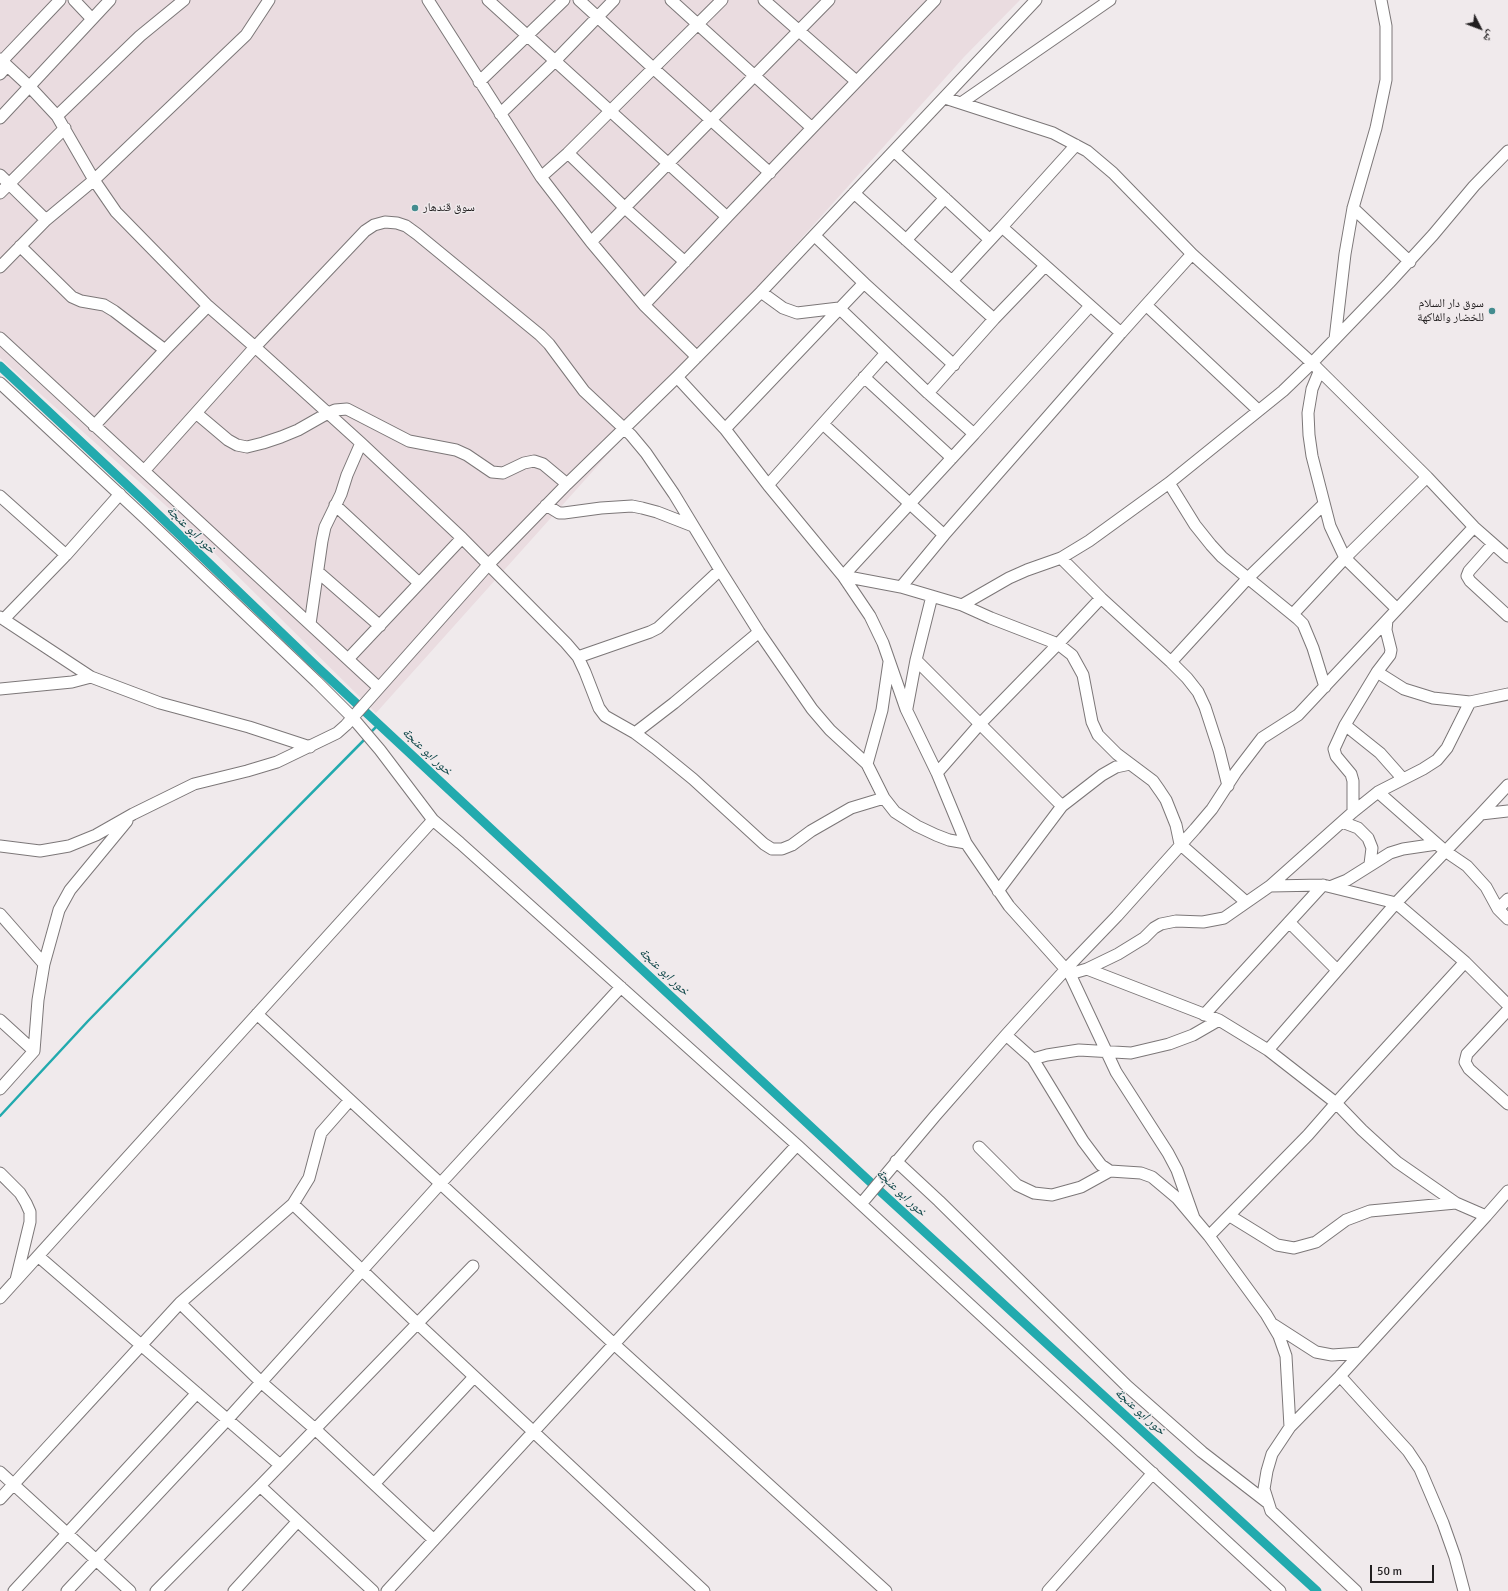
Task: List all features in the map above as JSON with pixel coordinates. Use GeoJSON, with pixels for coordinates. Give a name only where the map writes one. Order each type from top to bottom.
{"type":"FeatureCollection","features":[{"type":"Feature","properties":{"kind":"street"},"geometry":{"type":"LineString","coordinates":[[60,0],[2,65],[30,87],[57,116],[94,180],[116,212],[208,306],[362,443],[489,564],[566,643],[578,657],[599,708],[605,716],[635,733],[693,779],[764,844],[777,850],[792,845],[811,831],[851,808],[884,798]]}},
{"type":"Feature","properties":{"kind":"street"},"geometry":{"type":"LineString","coordinates":[[74,0],[92,19]]}},
{"type":"Feature","properties":{"kind":"street"},"geometry":{"type":"LineString","coordinates":[[0,118],[110,0]]}},
{"type":"Feature","properties":{"kind":"street"},"geometry":{"type":"LineString","coordinates":[[57,116],[140,36],[184,0]]}},
{"type":"Feature","properties":{"kind":"street"},"geometry":{"type":"LineString","coordinates":[[2,261],[20,246],[46,220],[94,180],[246,35],[269,0]]}},
{"type":"Feature","properties":{"kind":"street"},"geometry":{"type":"LineString","coordinates":[[428,0],[541,177],[591,242],[644,305],[697,357]]}},
{"type":"Feature","properties":{"kind":"street"},"geometry":{"type":"LineString","coordinates":[[488,0],[727,217]]}},
{"type":"Feature","properties":{"kind":"street"},"geometry":{"type":"LineString","coordinates":[[479,82],[564,0]]}},
{"type":"Feature","properties":{"kind":"street"},"geometry":{"type":"LineString","coordinates":[[579,0],[770,173]]}},
{"type":"Feature","properties":{"kind":"street"},"geometry":{"type":"LineString","coordinates":[[500,114],[555,61],[614,0]]}},
{"type":"Feature","properties":{"kind":"street"},"geometry":{"type":"LineString","coordinates":[[671,0],[812,128]]}},
{"type":"Feature","properties":{"kind":"street"},"geometry":{"type":"LineString","coordinates":[[541,177],[568,153],[722,0]]}},
{"type":"Feature","properties":{"kind":"street"},"geometry":{"type":"LineString","coordinates":[[764,0],[856,81]]}},
{"type":"Feature","properties":{"kind":"street"},"geometry":{"type":"LineString","coordinates":[[591,242],[755,77],[829,0]]}},
{"type":"Feature","properties":{"kind":"street"},"geometry":{"type":"LineString","coordinates":[[644,305],[856,81],[935,0]]}},
{"type":"Feature","properties":{"kind":"street"},"geometry":{"type":"LineString","coordinates":[[0,846],[40,851],[69,846],[96,835],[133,814],[194,784],[278,762],[337,733],[489,564],[623,428],[677,377],[761,292],[1036,0]]}},
{"type":"Feature","properties":{"kind":"street"},"geometry":{"type":"LineString","coordinates":[[961,103],[1110,0]]}},
{"type":"Feature","properties":{"kind":"street"},"geometry":{"type":"LineString","coordinates":[[1335,340],[1345,254],[1353,208],[1376,128],[1386,80],[1386,26],[1381,0]]}},
{"type":"Feature","properties":{"kind":"street"},"geometry":{"type":"LineString","coordinates":[[945,98],[1052,133],[1076,145],[1101,161],[1192,254],[1315,368],[1427,477],[1474,527],[1508,557]]}},
{"type":"Feature","properties":{"kind":"street"},"geometry":{"type":"LineString","coordinates":[[0,194],[65,128]]}},
{"type":"Feature","properties":{"kind":"street"},"geometry":{"type":"LineString","coordinates":[[952,281],[1076,145]]}},
{"type":"Feature","properties":{"kind":"street"},"geometry":{"type":"LineString","coordinates":[[894,151],[990,240]]}},
{"type":"Feature","properties":{"kind":"street"},"geometry":{"type":"LineString","coordinates":[[962,605],[1009,578],[1061,558],[1109,527],[1169,483],[1282,391],[1315,368],[1335,340],[1410,262],[1474,186],[1508,151]]}},
{"type":"Feature","properties":{"kind":"street"},"geometry":{"type":"LineString","coordinates":[[568,153],[625,208],[685,262]]}},
{"type":"Feature","properties":{"kind":"street"},"geometry":{"type":"LineString","coordinates":[[0,175],[46,220]]}},
{"type":"Feature","properties":{"kind":"street"},"geometry":{"type":"LineString","coordinates":[[854,193],[994,319]]}},
{"type":"Feature","properties":{"kind":"street"},"geometry":{"type":"LineString","coordinates":[[906,240],[945,198]]}},
{"type":"Feature","properties":{"kind":"street"},"geometry":{"type":"LineString","coordinates":[[1353,208],[1410,262]]}},
{"type":"Feature","properties":{"kind":"street"},"geometry":{"type":"LineString","coordinates":[[144,472],[255,347],[365,231],[374,225],[385,222],[397,223],[406,226],[540,335],[549,344],[584,392],[623,428],[646,453],[759,632],[812,710],[830,730],[867,764],[884,798],[895,812],[918,826],[949,840],[966,843]]}},
{"type":"Feature","properties":{"kind":"street"},"geometry":{"type":"LineString","coordinates":[[1002,227],[1121,333]]}},
{"type":"Feature","properties":{"kind":"street"},"geometry":{"type":"LineString","coordinates":[[815,236],[954,365]]}},
{"type":"Feature","properties":{"kind":"street"},"geometry":{"type":"LineString","coordinates":[[20,246],[72,297],[81,302],[104,305],[165,350]]}},
{"type":"Feature","properties":{"kind":"street"},"geometry":{"type":"LineString","coordinates":[[901,587],[944,535],[1192,254]]}},
{"type":"Feature","properties":{"kind":"street"},"geometry":{"type":"LineString","coordinates":[[928,393],[994,319],[1045,266]]}},
{"type":"Feature","properties":{"kind":"street"},"geometry":{"type":"LineString","coordinates":[[725,429],[864,283]]}},
{"type":"Feature","properties":{"kind":"street"},"geometry":{"type":"LineString","coordinates":[[761,292],[782,308],[797,313],[839,308]]}},
{"type":"Feature","properties":{"kind":"street"},"geometry":{"type":"LineString","coordinates":[[1146,305],[1258,410]]}},
{"type":"Feature","properties":{"kind":"street"},"geometry":{"type":"LineString","coordinates":[[94,426],[208,306]]}},
{"type":"Feature","properties":{"kind":"street"},"geometry":{"type":"LineString","coordinates":[[843,576],[1090,306]]}},
{"type":"Feature","properties":{"kind":"street"},"geometry":{"type":"LineString","coordinates":[[839,308],[928,393],[974,434]]}},
{"type":"Feature","properties":{"kind":"street"},"geometry":{"type":"LineString","coordinates":[[0,338],[378,687]]}},
{"type":"Feature","properties":{"kind":"street"},"geometry":{"type":"LineString","coordinates":[[768,485],[886,353]]}},
{"type":"Feature","properties":{"kind":"street"},"geometry":{"type":"LineString","coordinates":[[1315,368],[1309,420],[1312,456],[1330,526],[1345,558],[1397,609]]}},
{"type":"Feature","properties":{"kind":"street"},"geometry":{"type":"LineString","coordinates":[[677,377],[725,429],[768,485],[843,576],[870,616],[889,660],[906,709],[937,773],[966,843],[998,891],[1020,919],[1068,971],[1116,1072],[1168,1153],[1194,1218]]}},
{"type":"Feature","properties":{"kind":"street"},"geometry":{"type":"LineString","coordinates":[[864,377],[952,458]]}},
{"type":"Feature","properties":{"kind":"street"},"geometry":{"type":"LineString","coordinates":[[0,383],[354,715],[433,820],[797,1145],[1280,1591]]}},
{"type":"Feature","properties":{"kind":"street"},"geometry":{"type":"LineString","coordinates":[[196,413],[228,440],[237,445],[247,446],[263,443],[298,430],[335,410],[347,409],[409,442],[456,450],[467,455],[492,472],[503,473],[524,463],[534,461],[543,464],[567,484]]}},
{"type":"Feature","properties":{"kind":"street"},"geometry":{"type":"LineString","coordinates":[[823,424],[944,535]]}},
{"type":"Feature","properties":{"kind":"street"},"geometry":{"type":"LineString","coordinates":[[310,624],[325,527],[342,494],[347,475],[362,443]]}},
{"type":"Feature","properties":{"kind":"street"},"geometry":{"type":"LineString","coordinates":[[1293,614],[1345,558],[1427,477]]}},
{"type":"Feature","properties":{"kind":"street"},"geometry":{"type":"LineString","coordinates":[[1169,483],[1204,537],[1222,557],[1293,614],[1303,624],[1319,664],[1324,687]]}},
{"type":"Feature","properties":{"kind":"street"},"geometry":{"type":"LineString","coordinates":[[120,494],[66,555],[2,618],[57,656],[91,677],[160,703],[249,727],[310,747]]}},
{"type":"Feature","properties":{"kind":"street"},"geometry":{"type":"LineString","coordinates":[[0,496],[66,555]]}},
{"type":"Feature","properties":{"kind":"street"},"geometry":{"type":"LineString","coordinates":[[1171,662],[1248,578],[1324,504]]}},
{"type":"Feature","properties":{"kind":"street"},"geometry":{"type":"LineString","coordinates":[[336,505],[420,583]]}},
{"type":"Feature","properties":{"kind":"street"},"geometry":{"type":"LineString","coordinates":[[546,505],[559,513],[632,506],[663,514],[693,526]]}},
{"type":"Feature","properties":{"kind":"street"},"geometry":{"type":"LineString","coordinates":[[861,1204],[896,1161],[1006,1035],[1068,971],[1212,809],[1236,772],[1262,738],[1298,715],[1474,527]]}},
{"type":"Feature","properties":{"kind":"street"},"geometry":{"type":"LineString","coordinates":[[348,659],[462,538]]}},
{"type":"Feature","properties":{"kind":"street"},"geometry":{"type":"LineString","coordinates":[[1493,544],[1469,571],[1468,576],[1470,581],[1508,616]]}},
{"type":"Feature","properties":{"kind":"street"},"geometry":{"type":"LineString","coordinates":[[1061,558],[1101,598],[1171,662],[1198,692],[1205,707],[1219,750],[1228,786]]}},
{"type":"Feature","properties":{"kind":"street"},"geometry":{"type":"LineString","coordinates":[[578,657],[658,628],[720,570]]}},
{"type":"Feature","properties":{"kind":"street"},"geometry":{"type":"LineString","coordinates":[[318,572],[380,626]]}},
{"type":"Feature","properties":{"kind":"street"},"geometry":{"type":"LineString","coordinates":[[843,576],[901,587],[962,605],[1058,644],[1072,655],[1083,675],[1092,722],[1098,735],[1117,754],[1153,781],[1166,800],[1176,825],[1180,844],[1246,902]]}},
{"type":"Feature","properties":{"kind":"street"},"geometry":{"type":"LineString","coordinates":[[906,709],[916,660],[932,596]]}},
{"type":"Feature","properties":{"kind":"street"},"geometry":{"type":"LineString","coordinates":[[937,773],[979,725],[1101,598]]}},
{"type":"Feature","properties":{"kind":"street"},"geometry":{"type":"LineString","coordinates":[[1353,812],[1353,782],[1351,774],[1336,756],[1334,749],[1345,725],[1377,672],[1390,655],[1392,650],[1386,630],[1387,620]]}},
{"type":"Feature","properties":{"kind":"street"},"geometry":{"type":"LineString","coordinates":[[635,733],[674,703],[759,632]]}},
{"type":"Feature","properties":{"kind":"street"},"geometry":{"type":"LineString","coordinates":[[867,764],[882,710],[889,660]]}},
{"type":"Feature","properties":{"kind":"street"},"geometry":{"type":"LineString","coordinates":[[916,660],[979,725],[1062,806]]}},
{"type":"Feature","properties":{"kind":"street"},"geometry":{"type":"LineString","coordinates":[[1377,672],[1404,688],[1433,698],[1470,702],[1508,695]]}},
{"type":"Feature","properties":{"kind":"street"},"geometry":{"type":"LineString","coordinates":[[0,689],[72,682],[91,677]]}},
{"type":"Feature","properties":{"kind":"street"},"geometry":{"type":"LineString","coordinates":[[1068,971],[1087,969],[1118,954],[1144,938],[1154,928],[1161,924],[1176,921],[1203,922],[1224,918],[1270,886],[1353,812],[1378,792],[1423,769],[1437,760],[1447,748],[1470,702]]}},
{"type":"Feature","properties":{"kind":"street"},"geometry":{"type":"LineString","coordinates":[[1345,725],[1380,753],[1403,779]]}},
{"type":"Feature","properties":{"kind":"street"},"geometry":{"type":"LineString","coordinates":[[998,891],[1062,806],[1102,775],[1116,767],[1130,764]]}},
{"type":"Feature","properties":{"kind":"street"},"geometry":{"type":"LineString","coordinates":[[1268,1050],[1396,903],[1441,847],[1482,814],[1508,785]]}},
{"type":"Feature","properties":{"kind":"street"},"geometry":{"type":"LineString","coordinates":[[1378,792],[1441,847],[1467,866],[1486,887],[1498,909],[1508,919]]}},
{"type":"Feature","properties":{"kind":"street"},"geometry":{"type":"LineString","coordinates":[[1482,814],[1508,811]]}},
{"type":"Feature","properties":{"kind":"street"},"geometry":{"type":"LineString","coordinates":[[0,1089],[34,1051],[38,1000],[44,964],[59,910],[70,890],[133,814]]}},
{"type":"Feature","properties":{"kind":"street"},"geometry":{"type":"LineString","coordinates":[[0,1298],[433,820]]}},
{"type":"Feature","properties":{"kind":"street"},"geometry":{"type":"LineString","coordinates":[[1342,822],[1358,828],[1368,838],[1372,848],[1370,864]]}},
{"type":"Feature","properties":{"kind":"street"},"geometry":{"type":"LineString","coordinates":[[1270,886],[1328,885],[1347,880],[1370,864],[1403,849],[1441,847]]}},
{"type":"Feature","properties":{"kind":"street"},"geometry":{"type":"LineString","coordinates":[[1328,885],[1396,903],[1465,962],[1508,1005]]}},
{"type":"Feature","properties":{"kind":"street"},"geometry":{"type":"LineString","coordinates":[[1204,1015],[1289,922],[1328,885]]}},
{"type":"Feature","properties":{"kind":"street"},"geometry":{"type":"LineString","coordinates":[[1498,909],[1508,899]]}},
{"type":"Feature","properties":{"kind":"street"},"geometry":{"type":"LineString","coordinates":[[0,914],[44,964]]}},
{"type":"Feature","properties":{"kind":"street"},"geometry":{"type":"LineString","coordinates":[[1289,922],[1337,970]]}},
{"type":"Feature","properties":{"kind":"street"},"geometry":{"type":"LineString","coordinates":[[1209,1236],[1303,1140],[1465,962]]}},
{"type":"Feature","properties":{"kind":"street"},"geometry":{"type":"LineString","coordinates":[[1087,969],[1219,1020],[1268,1050],[1336,1103],[1362,1130],[1397,1162],[1456,1204],[1486,1216]]}},
{"type":"Feature","properties":{"kind":"street"},"geometry":{"type":"LineString","coordinates":[[67,1591],[227,1420],[440,1184],[621,987]]}},
{"type":"Feature","properties":{"kind":"street"},"geometry":{"type":"LineString","coordinates":[[1508,1010],[1467,1054],[1465,1062],[1469,1069],[1508,1104]]}},
{"type":"Feature","properties":{"kind":"street"},"geometry":{"type":"LineString","coordinates":[[257,1014],[614,1344],[886,1591]]}},
{"type":"Feature","properties":{"kind":"street"},"geometry":{"type":"LineString","coordinates":[[0,1020],[34,1051]]}},
{"type":"Feature","properties":{"kind":"street"},"geometry":{"type":"LineString","coordinates":[[1033,1059],[1047,1055],[1079,1050],[1131,1053],[1169,1044],[1193,1035],[1219,1020]]}},
{"type":"Feature","properties":{"kind":"street"},"geometry":{"type":"LineString","coordinates":[[1006,1035],[1033,1059],[1091,1154],[1101,1165],[1110,1171],[1141,1173],[1152,1177],[1177,1198],[1209,1236],[1279,1336],[1286,1356],[1290,1427]]}},
{"type":"Feature","properties":{"kind":"street"},"geometry":{"type":"LineString","coordinates":[[0,1500],[180,1303],[293,1204],[307,1184],[321,1133],[350,1100]]}},
{"type":"Feature","properties":{"kind":"street"},"geometry":{"type":"LineString","coordinates":[[388,1591],[797,1145]]}},
{"type":"Feature","properties":{"kind":"street"},"geometry":{"type":"LineString","coordinates":[[979,1147],[1017,1185],[1034,1193],[1052,1195],[1081,1187],[1110,1171]]}},
{"type":"Feature","properties":{"kind":"street"},"geometry":{"type":"LineString","coordinates":[[896,1161],[939,1201],[1127,1386],[1202,1452],[1268,1503]]}},
{"type":"Feature","properties":{"kind":"street"},"geometry":{"type":"LineString","coordinates":[[0,1173],[20,1193],[30,1212],[30,1222],[16,1281]]}},
{"type":"Feature","properties":{"kind":"street"},"geometry":{"type":"LineString","coordinates":[[1356,1591],[1271,1511],[1264,1489],[1272,1454],[1290,1427],[1340,1376],[1508,1191]]}},
{"type":"Feature","properties":{"kind":"street"},"geometry":{"type":"LineString","coordinates":[[293,1204],[361,1271],[533,1433],[704,1591]]}},
{"type":"Feature","properties":{"kind":"street"},"geometry":{"type":"LineString","coordinates":[[1230,1216],[1277,1245],[1294,1248],[1316,1242],[1346,1220],[1370,1210],[1456,1204]]}},
{"type":"Feature","properties":{"kind":"street"},"geometry":{"type":"LineString","coordinates":[[38,1256],[280,1465]]}},
{"type":"Feature","properties":{"kind":"street"},"geometry":{"type":"LineString","coordinates":[[156,1591],[473,1266]]}},
{"type":"Feature","properties":{"kind":"street"},"geometry":{"type":"LineString","coordinates":[[180,1303],[261,1382],[315,1429],[434,1540]]}},
{"type":"Feature","properties":{"kind":"street"},"geometry":{"type":"LineString","coordinates":[[1272,1324],[1316,1352],[1332,1355],[1361,1353]]}},
{"type":"Feature","properties":{"kind":"street"},"geometry":{"type":"LineString","coordinates":[[1340,1376],[1408,1451],[1420,1469],[1455,1556],[1464,1591]]}},
{"type":"Feature","properties":{"kind":"street"},"geometry":{"type":"LineString","coordinates":[[374,1484],[474,1377]]}},
{"type":"Feature","properties":{"kind":"street"},"geometry":{"type":"LineString","coordinates":[[14,1591],[197,1393]]}},
{"type":"Feature","properties":{"kind":"street"},"geometry":{"type":"LineString","coordinates":[[0,1472],[130,1591]]}},
{"type":"Feature","properties":{"kind":"street"},"geometry":{"type":"LineString","coordinates":[[1048,1591],[1153,1473]]}},
{"type":"Feature","properties":{"kind":"street"},"geometry":{"type":"LineString","coordinates":[[260,1486],[372,1591]]}},
{"type":"Feature","properties":{"kind":"street"},"geometry":{"type":"LineString","coordinates":[[234,1591],[297,1522]]}},
{"type":"Feature","properties":{"kind":"shaded area","name":"سوق قندهار"},"geometry":{"type":"Polygon","coordinates":[[[0,0],[1020,0],[964,57],[376,713],[173,512],[0,358],[0,0]]]}},
{"type":"Feature","properties":{"kind":"waterway","name":"خور ابو عنجة"},"geometry":{"type":"LineString","coordinates":[[0,366],[142,499],[314,664],[881,1192],[1317,1591]]}},
{"type":"Feature","properties":{"kind":"waterway"},"geometry":{"type":"LineString","coordinates":[[370,733],[379,724]]}},
{"type":"Feature","properties":{"kind":"waterway"},"geometry":{"type":"LineString","coordinates":[[0,1116],[88,1021],[365,739]]}},
{"type":"Feature","properties":{"kind":"place","name":"سوق قندهار"},"geometry":{"type":"Point","coordinates":[415,208]}},
{"type":"Feature","properties":{"kind":"place","name":"سوق دار السلام للخضار والفاكهة"},"geometry":{"type":"Point","coordinates":[1492,311]}}]}
